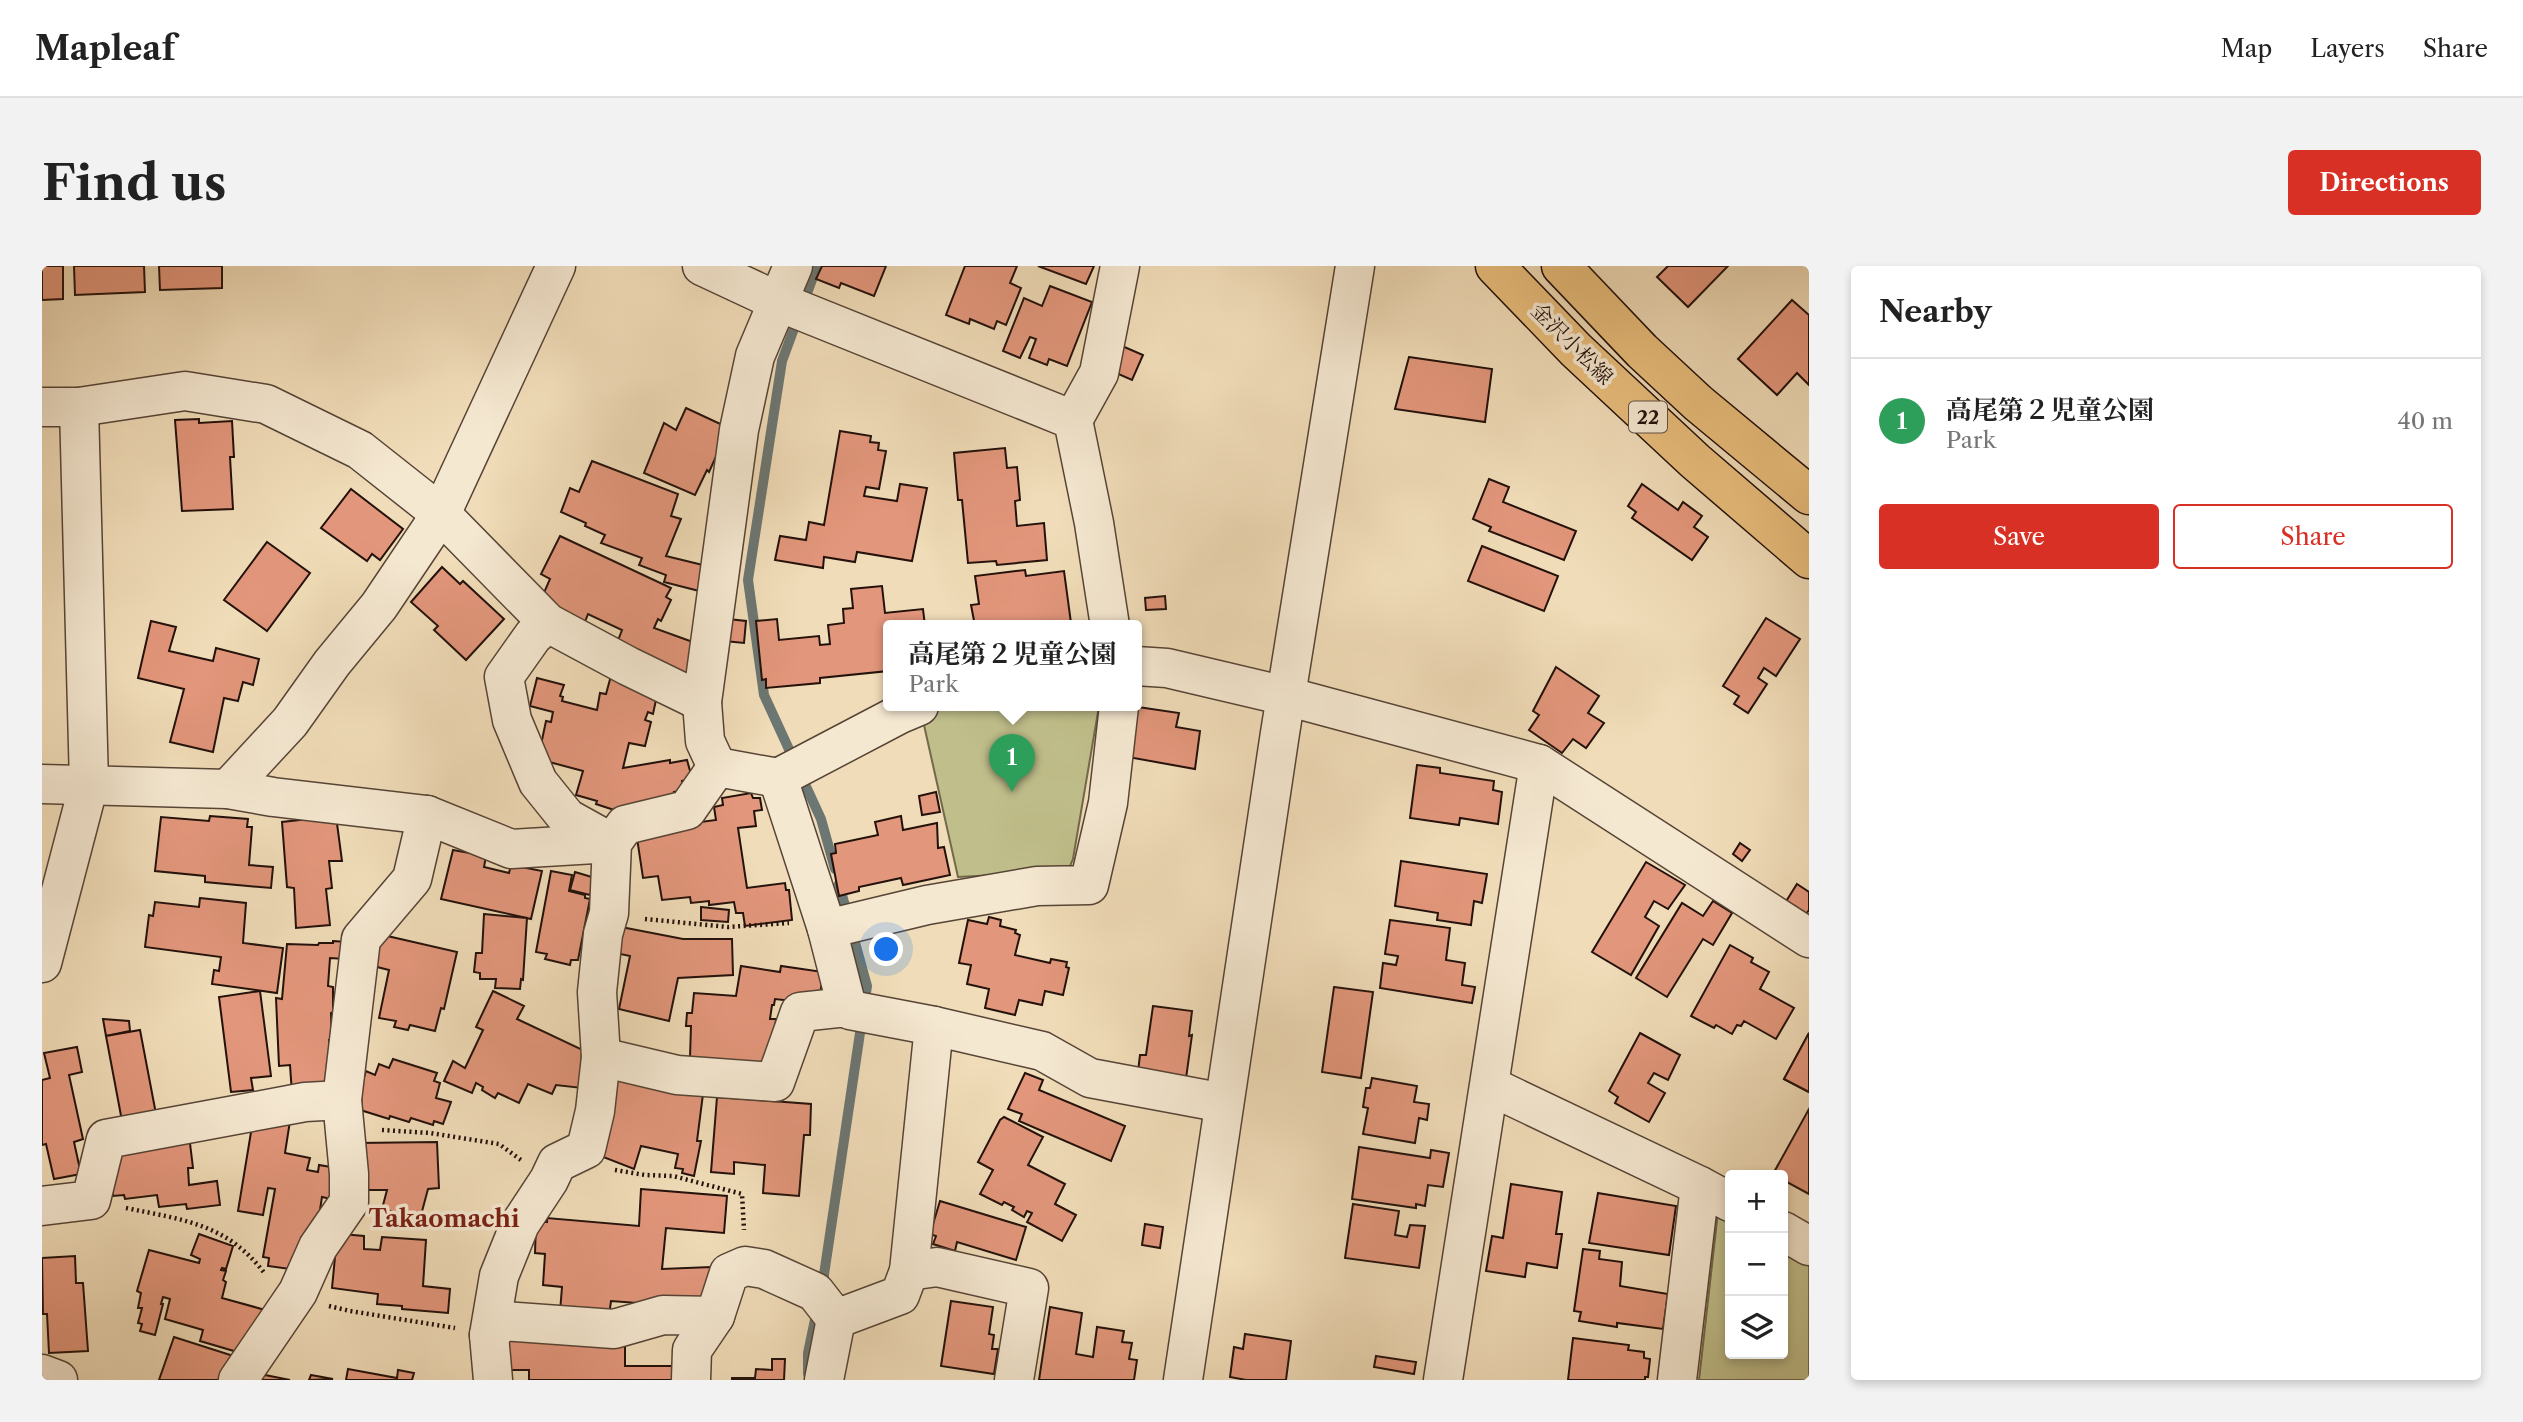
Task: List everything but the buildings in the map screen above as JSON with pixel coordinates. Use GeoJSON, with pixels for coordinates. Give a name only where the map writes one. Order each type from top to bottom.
{"type":"FeatureCollection","features":[{"type":"Feature","properties":{"kind":"main road","name":"金沢小松線"},"geometry":{"type":"LineString","coordinates":[[1495,266],[1576,350],[1695,461],[1809,559]]}},
{"type":"Feature","properties":{"kind":"main road","name":"22"},"geometry":{"type":"LineString","coordinates":[[1561,266],[1642,351],[1699,403],[1809,495]]}},
{"type":"Feature","properties":{"kind":"street"},"geometry":{"type":"LineString","coordinates":[[228,789],[290,722],[332,663],[379,606],[441,514],[556,266]]}},
{"type":"Feature","properties":{"kind":"street"},"geometry":{"type":"LineString","coordinates":[[702,266],[779,302],[1073,419]]}},
{"type":"Feature","properties":{"kind":"street"},"geometry":{"type":"LineString","coordinates":[[717,767],[705,741],[702,702],[739,430],[755,356],[793,266]]}},
{"type":"Feature","properties":{"kind":"street"},"geometry":{"type":"LineString","coordinates":[[1109,620],[1094,523],[1073,419],[1099,373],[1120,266]]}},
{"type":"Feature","properties":{"kind":"street"},"geometry":{"type":"LineString","coordinates":[[1183,1380],[1286,696],[1355,266]]}},
{"type":"Feature","properties":{"kind":"street"},"geometry":{"type":"LineString","coordinates":[[42,407],[79,407],[185,391],[265,404],[360,450],[441,514],[548,623],[702,702]]}},
{"type":"Feature","properties":{"kind":"street"},"geometry":{"type":"LineString","coordinates":[[42,963],[89,784],[79,407]]}},
{"type":"Feature","properties":{"kind":"street"},"geometry":{"type":"LineString","coordinates":[[548,623],[533,636],[504,677],[512,720],[538,782],[567,818],[612,843]]}},
{"type":"Feature","properties":{"kind":"street"},"geometry":{"type":"LineString","coordinates":[[1142,666],[1167,668],[1286,696],[1539,764],[1809,938]]}},
{"type":"Feature","properties":{"kind":"street"},"geometry":{"type":"LineString","coordinates":[[717,767],[778,778],[907,711]]}},
{"type":"Feature","properties":{"kind":"street"},"geometry":{"type":"LineString","coordinates":[[827,929],[927,905],[1037,886],[1089,885],[1108,803],[1118,711]]}},
{"type":"Feature","properties":{"kind":"street"},"geometry":{"type":"LineString","coordinates":[[1443,1380],[1539,764]]}},
{"type":"Feature","properties":{"kind":"street"},"geometry":{"type":"LineString","coordinates":[[493,1380],[489,1335],[499,1276],[520,1224],[557,1163],[586,1149],[595,1111],[601,1057],[597,992],[603,934],[609,913],[612,843],[625,825],[687,810],[717,767]]}},
{"type":"Feature","properties":{"kind":"street"},"geometry":{"type":"LineString","coordinates":[[778,778],[850,1010],[1042,1051],[1090,1078],[1224,1103]]}},
{"type":"Feature","properties":{"kind":"street"},"geometry":{"type":"LineString","coordinates":[[42,784],[228,789],[427,816],[511,849],[612,843]]}},
{"type":"Feature","properties":{"kind":"street"},"geometry":{"type":"LineString","coordinates":[[238,1380],[298,1292],[318,1247],[349,1202],[349,1174],[342,1112],[361,939],[412,879],[427,816]]}},
{"type":"Feature","properties":{"kind":"street"},"geometry":{"type":"LineString","coordinates":[[601,1057],[677,1075],[775,1082],[800,1012],[847,1007]]}},
{"type":"Feature","properties":{"kind":"street"},"geometry":{"type":"LineString","coordinates":[[836,1319],[900,1294],[909,1271],[934,1026]]}},
{"type":"Feature","properties":{"kind":"street"},"geometry":{"type":"LineString","coordinates":[[1490,1086],[1715,1194],[1677,1380]]}},
{"type":"Feature","properties":{"kind":"street"},"geometry":{"type":"LineString","coordinates":[[42,1206],[91,1200],[106,1139],[305,1102],[342,1112]]}},
{"type":"Feature","properties":{"kind":"street"},"geometry":{"type":"LineString","coordinates":[[1786,1233],[1809,1246]]}},
{"type":"Feature","properties":{"kind":"street"},"geometry":{"type":"LineString","coordinates":[[691,1380],[692,1349],[715,1316],[729,1273],[745,1266],[764,1269],[815,1292],[836,1319],[824,1380]]}},
{"type":"Feature","properties":{"kind":"street"},"geometry":{"type":"LineString","coordinates":[[909,1271],[937,1266],[1029,1288],[1014,1380]]}},
{"type":"Feature","properties":{"kind":"street"},"geometry":{"type":"LineString","coordinates":[[489,1335],[503,1321],[614,1329],[663,1315],[715,1316]]}},
{"type":"Feature","properties":{"kind":"street"},"geometry":{"type":"LineString","coordinates":[[42,1374],[58,1380]]}},
{"type":"Feature","properties":{"kind":"path"},"geometry":{"type":"LineString","coordinates":[[609,913],[728,927],[788,923],[827,929]]}},
{"type":"Feature","properties":{"kind":"path"},"geometry":{"type":"LineString","coordinates":[[342,1112],[430,1133],[499,1144],[549,1180]]}},
{"type":"Feature","properties":{"kind":"path"},"geometry":{"type":"LineString","coordinates":[[586,1149],[600,1168],[673,1176],[742,1194],[745,1266]]}},
{"type":"Feature","properties":{"kind":"path"},"geometry":{"type":"LineString","coordinates":[[91,1200],[215,1229],[253,1257],[265,1274],[322,1304],[489,1335]]}},
{"type":"Feature","properties":{"kind":"shaded area"},"geometry":{"type":"Polygon","coordinates":[[[934,711],[1098,711],[1073,859],[1068,871],[958,877],[924,725],[934,711]]]}},
{"type":"Feature","properties":{"kind":"shaded area"},"geometry":{"type":"Polygon","coordinates":[[[1718,1212],[1725,1216],[1725,1359],[1788,1359],[1788,1252],[1809,1263],[1809,1380],[1699,1380],[1718,1212]]]}},
{"type":"Feature","properties":{"kind":"waterway"},"geometry":{"type":"LineString","coordinates":[[817,266],[782,361],[748,580],[764,695],[821,819],[835,869]]}},
{"type":"Feature","properties":{"kind":"waterway"},"geometry":{"type":"LineString","coordinates":[[822,1288],[867,986],[839,884]]}},
{"type":"Feature","properties":{"kind":"waterway"},"geometry":{"type":"LineString","coordinates":[[808,1374],[808,1353],[817,1310]]}},
{"type":"Feature","properties":{"kind":"place","name":"高尾第２児童公園"},"geometry":{"type":"Point","coordinates":[1012,792]}},
{"type":"Feature","properties":{"kind":"district","name":"Takaomachi"},"geometry":{"type":"Point","coordinates":[444,1219]}}]}
